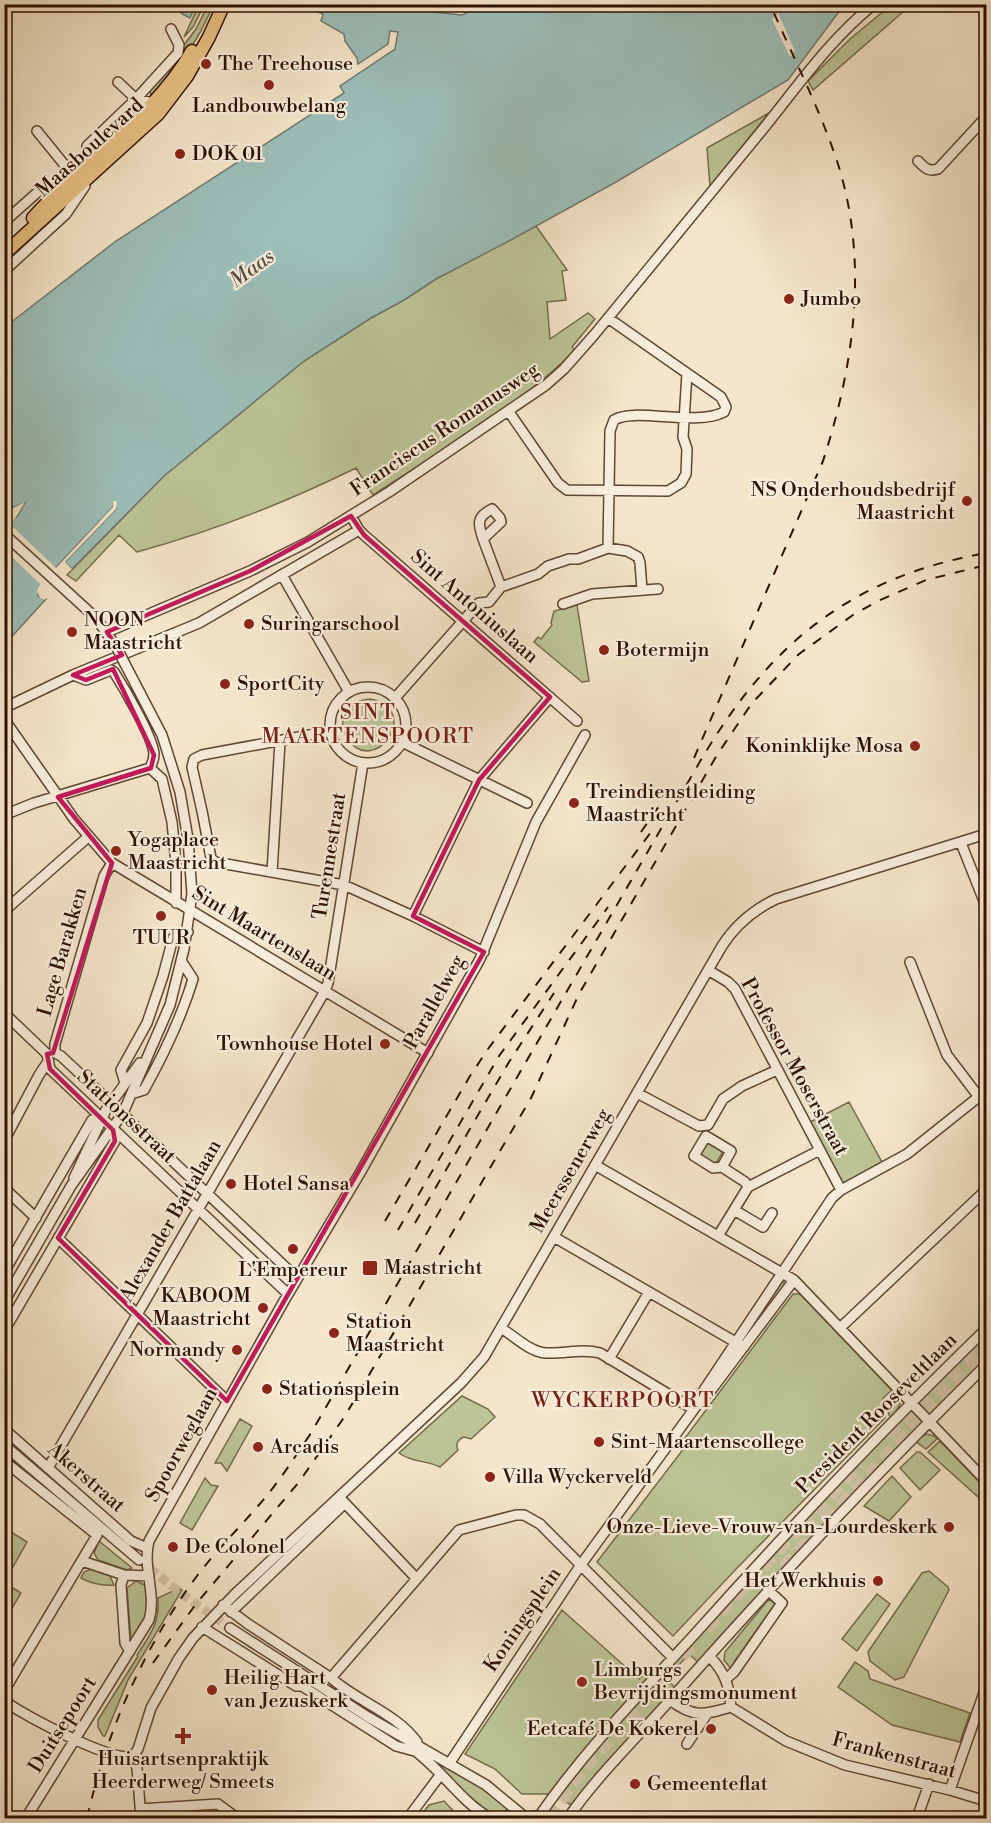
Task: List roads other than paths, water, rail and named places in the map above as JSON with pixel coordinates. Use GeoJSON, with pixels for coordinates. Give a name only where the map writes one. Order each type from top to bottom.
{"type":"FeatureCollection","features":[{"type":"Feature","properties":{"kind":"main road"},"geometry":{"type":"LineString","coordinates":[[190,63],[216,4]]}},
{"type":"Feature","properties":{"kind":"main road"},"geometry":{"type":"LineString","coordinates":[[190,63],[224,4]]}},
{"type":"Feature","properties":{"kind":"main road","name":"Maasboulevard"},"geometry":{"type":"LineString","coordinates":[[4,248],[94,164],[190,63]]}},
{"type":"Feature","properties":{"kind":"main road","name":"Maasboulevard"},"geometry":{"type":"LineString","coordinates":[[94,164],[158,114],[177,92],[190,63]]}},
{"type":"Feature","properties":{"kind":"main road","name":"Maasboulevard"},"geometry":{"type":"LineString","coordinates":[[4,254],[77,180]]}},
{"type":"Feature","properties":{"kind":"street","name":"Franciscus Romanusweg"},"geometry":{"type":"LineString","coordinates":[[107,632],[266,564],[308,542],[509,412],[546,385],[564,369],[608,318],[823,53],[874,4]]}},
{"type":"Feature","properties":{"kind":"street"},"geometry":{"type":"LineString","coordinates":[[4,271],[66,214],[94,164],[87,146],[136,99],[178,53],[179,45],[171,29]]}},
{"type":"Feature","properties":{"kind":"street"},"geometry":{"type":"LineString","coordinates":[[118,82],[136,99],[153,103]]}},
{"type":"Feature","properties":{"kind":"street"},"geometry":{"type":"LineString","coordinates":[[918,161],[925,169],[931,171],[938,169],[987,117]]}},
{"type":"Feature","properties":{"kind":"street"},"geometry":{"type":"LineString","coordinates":[[4,222],[40,190],[77,180],[37,131]]}},
{"type":"Feature","properties":{"kind":"street"},"geometry":{"type":"LineString","coordinates":[[608,318],[721,397],[726,407],[724,412],[717,416],[684,418],[624,416],[614,420],[610,431],[608,548]]}},
{"type":"Feature","properties":{"kind":"street"},"geometry":{"type":"LineString","coordinates":[[509,412],[562,487],[567,490],[668,491],[681,483],[686,474],[687,449],[683,437],[687,373]]}},
{"type":"Feature","properties":{"kind":"street","name":"Sint Antoniuslaan"},"geometry":{"type":"LineString","coordinates":[[351,516],[359,530],[577,721]]}},
{"type":"Feature","properties":{"kind":"street","name":"Franciscus Romanusweg"},"geometry":{"type":"LineString","coordinates":[[4,708],[73,675],[199,623],[359,530]]}},
{"type":"Feature","properties":{"kind":"street"},"geometry":{"type":"LineString","coordinates":[[4,534],[91,613],[107,632],[125,663],[162,735],[180,792],[188,839],[192,894],[188,932],[170,1005],[123,1113],[71,1186],[4,1302]]}},
{"type":"Feature","properties":{"kind":"street"},"geometry":{"type":"LineString","coordinates":[[483,538],[501,587]]}},
{"type":"Feature","properties":{"kind":"street"},"geometry":{"type":"LineString","coordinates":[[395,698],[479,603],[489,602],[501,587],[538,574],[548,566],[569,559],[578,559],[608,548],[627,551],[638,557],[642,590]]}},
{"type":"Feature","properties":{"kind":"street"},"geometry":{"type":"LineString","coordinates":[[282,575],[349,692]]}},
{"type":"Feature","properties":{"kind":"street"},"geometry":{"type":"LineString","coordinates":[[563,604],[592,594],[658,589]]}},
{"type":"Feature","properties":{"kind":"street","name":"Franciscus Romanusweg"},"geometry":{"type":"LineString","coordinates":[[73,675],[86,680],[111,670],[114,672],[153,750],[154,759],[150,768]]}},
{"type":"Feature","properties":{"kind":"street"},"geometry":{"type":"LineString","coordinates":[[358,688],[373,688],[387,692],[395,698],[405,716],[406,727],[402,742],[395,752],[375,763],[363,763],[342,752],[334,742],[331,731],[333,712],[339,700],[358,688]]}},
{"type":"Feature","properties":{"kind":"street"},"geometry":{"type":"LineString","coordinates":[[413,916],[479,780],[550,697]]}},
{"type":"Feature","properties":{"kind":"street","name":"Sint Maartenslaan"},"geometry":{"type":"LineString","coordinates":[[4,719],[58,797],[88,837],[112,863],[428,1053]]}},
{"type":"Feature","properties":{"kind":"street"},"geometry":{"type":"LineString","coordinates":[[331,731],[202,755],[194,759],[192,767],[210,858],[215,862],[344,885],[413,916],[484,952]]}},
{"type":"Feature","properties":{"kind":"street","name":"Parallelweg"},"geometry":{"type":"LineString","coordinates":[[297,1278],[484,952],[536,822],[585,735]]}},
{"type":"Feature","properties":{"kind":"street"},"geometry":{"type":"LineString","coordinates":[[272,872],[280,742]]}},
{"type":"Feature","properties":{"kind":"street"},"geometry":{"type":"LineString","coordinates":[[402,742],[527,803]]}},
{"type":"Feature","properties":{"kind":"street","name":"Turennestraat"},"geometry":{"type":"LineString","coordinates":[[325,991],[363,763]]}},
{"type":"Feature","properties":{"kind":"street"},"geometry":{"type":"LineString","coordinates":[[4,815],[34,803],[150,768],[162,779],[170,811],[174,841],[176,903]]}},
{"type":"Feature","properties":{"kind":"street","name":"Meerssenerweg"},"geometry":{"type":"LineString","coordinates":[[133,1756],[138,1749],[151,1708],[167,1678],[188,1643],[202,1627],[227,1609],[342,1500],[469,1375],[484,1357],[734,929],[750,914],[768,903],[987,834]]}},
{"type":"Feature","properties":{"kind":"street"},"geometry":{"type":"LineString","coordinates":[[4,911],[88,837]]}},
{"type":"Feature","properties":{"kind":"street"},"geometry":{"type":"LineString","coordinates":[[961,843],[987,906]]}},
{"type":"Feature","properties":{"kind":"street","name":"Lage Barakken"},"geometry":{"type":"LineString","coordinates":[[4,1141],[56,1044],[104,876],[112,863]]}},
{"type":"Feature","properties":{"kind":"street"},"geometry":{"type":"LineString","coordinates":[[125,1083],[121,1070],[147,1023],[163,976],[171,941],[175,936],[188,932]]}},
{"type":"Feature","properties":{"kind":"street"},"geometry":{"type":"LineString","coordinates":[[131,1094],[144,1090],[168,1045],[182,1012],[193,979],[182,962]]}},
{"type":"Feature","properties":{"kind":"street"},"geometry":{"type":"LineString","coordinates":[[740,1345],[782,1273],[832,1198],[841,1190],[907,1154],[983,1094],[947,1055],[910,962]]}},
{"type":"Feature","properties":{"kind":"street","name":"Professor Moserstraat"},"geometry":{"type":"LineString","coordinates":[[708,970],[735,989],[841,1190]]}},
{"type":"Feature","properties":{"kind":"street","name":"Alexander Battalaan"},"geometry":{"type":"LineString","coordinates":[[48,1468],[325,991]]}},
{"type":"Feature","properties":{"kind":"street"},"geometry":{"type":"LineString","coordinates":[[4,1013],[49,1057]]}},
{"type":"Feature","properties":{"kind":"street"},"geometry":{"type":"LineString","coordinates":[[71,1186],[101,1119],[148,1053]]}},
{"type":"Feature","properties":{"kind":"street","name":"Stationsstraat"},"geometry":{"type":"LineString","coordinates":[[288,1294],[50,1069],[49,1057],[62,1056],[297,1278]]}},
{"type":"Feature","properties":{"kind":"street"},"geometry":{"type":"LineString","coordinates":[[637,1093],[699,1126],[708,1125],[723,1099],[742,1086],[777,1070]]}},
{"type":"Feature","properties":{"kind":"street"},"geometry":{"type":"LineString","coordinates":[[4,1272],[92,1120],[101,1119]]}},
{"type":"Feature","properties":{"kind":"street"},"geometry":{"type":"LineString","coordinates":[[4,1331],[116,1141],[113,1129]]}},
{"type":"Feature","properties":{"kind":"street"},"geometry":{"type":"LineString","coordinates":[[718,1236],[748,1187],[820,1150]]}},
{"type":"Feature","properties":{"kind":"street"},"geometry":{"type":"LineString","coordinates":[[595,1165],[794,1280],[987,1481]]}},
{"type":"Feature","properties":{"kind":"street"},"geometry":{"type":"LineString","coordinates":[[722,1167],[745,1182],[748,1187]]}},
{"type":"Feature","properties":{"kind":"street"},"geometry":{"type":"LineString","coordinates":[[4,1188],[36,1218]]}},
{"type":"Feature","properties":{"kind":"street"},"geometry":{"type":"LineString","coordinates":[[840,1328],[987,1190]]}},
{"type":"Feature","properties":{"kind":"street"},"geometry":{"type":"LineString","coordinates":[[734,1210],[763,1227],[772,1213]]}},
{"type":"Feature","properties":{"kind":"street"},"geometry":{"type":"LineString","coordinates":[[554,1237],[740,1345]]}},
{"type":"Feature","properties":{"kind":"street"},"geometry":{"type":"LineString","coordinates":[[58,1238],[227,1401]]}},
{"type":"Feature","properties":{"kind":"street"},"geometry":{"type":"LineString","coordinates":[[288,1294],[297,1278]]}},
{"type":"Feature","properties":{"kind":"street"},"geometry":{"type":"LineString","coordinates":[[331,1678],[459,1530],[524,1515],[540,1524],[580,1566],[673,1439],[700,1396],[794,1280]]}},
{"type":"Feature","properties":{"kind":"street"},"geometry":{"type":"LineString","coordinates":[[609,1359],[649,1292]]}},
{"type":"Feature","properties":{"kind":"street","name":"Spoorweglaan"},"geometry":{"type":"LineString","coordinates":[[147,1548],[288,1294]]}},
{"type":"Feature","properties":{"kind":"street"},"geometry":{"type":"LineString","coordinates":[[501,1328],[537,1351],[546,1353],[587,1350],[600,1353],[695,1407]]}},
{"type":"Feature","properties":{"kind":"street","name":"President Rooseveltlaan"},"geometry":{"type":"LineString","coordinates":[[673,1658],[835,1481],[987,1329]]}},
{"type":"Feature","properties":{"kind":"street"},"geometry":{"type":"LineString","coordinates":[[568,1818],[602,1773],[769,1591],[928,1422],[987,1365]]}},
{"type":"Feature","properties":{"kind":"street","name":"Akerstraat"},"geometry":{"type":"LineString","coordinates":[[4,1429],[131,1541],[147,1548]]}},
{"type":"Feature","properties":{"kind":"street","name":"Akerstraat"},"geometry":{"type":"LineString","coordinates":[[7,1448],[139,1560]]}},
{"type":"Feature","properties":{"kind":"street","name":"Akerstraat"},"geometry":{"type":"LineString","coordinates":[[4,1461],[96,1535],[82,1561]]}},
{"type":"Feature","properties":{"kind":"street"},"geometry":{"type":"LineString","coordinates":[[342,1500],[416,1578]]}},
{"type":"Feature","properties":{"kind":"street"},"geometry":{"type":"LineString","coordinates":[[4,1691],[82,1561],[124,1575],[149,1576],[147,1548]]}},
{"type":"Feature","properties":{"kind":"street","name":"Koningsplein"},"geometry":{"type":"LineString","coordinates":[[449,1764],[580,1566],[673,1658]]}},
{"type":"Feature","properties":{"kind":"street"},"geometry":{"type":"LineString","coordinates":[[124,1575],[121,1585],[125,1643],[130,1651]]}},
{"type":"Feature","properties":{"kind":"street","name":"Duitsepoort"},"geometry":{"type":"LineString","coordinates":[[26,1818],[149,1620],[152,1612],[149,1576]]}},
{"type":"Feature","properties":{"kind":"street"},"geometry":{"type":"LineString","coordinates":[[727,1678],[734,1672],[782,1603],[769,1591]]}},
{"type":"Feature","properties":{"kind":"street"},"geometry":{"type":"LineString","coordinates":[[227,1609],[343,1688],[407,1728],[419,1749],[441,1774],[468,1803],[490,1818]]}},
{"type":"Feature","properties":{"kind":"street"},"geometry":{"type":"LineString","coordinates":[[202,1627],[296,1686],[302,1686],[396,1746],[419,1749]]}},
{"type":"Feature","properties":{"kind":"street"},"geometry":{"type":"LineString","coordinates":[[230,1628],[419,1749],[486,1785],[527,1818],[540,1815],[553,1818]]}},
{"type":"Feature","properties":{"kind":"street"},"geometry":{"type":"LineString","coordinates":[[670,1700],[687,1711],[707,1714],[731,1707],[727,1678],[719,1665],[709,1656]]}},
{"type":"Feature","properties":{"kind":"street"},"geometry":{"type":"LineString","coordinates":[[540,1815],[577,1765],[673,1658]]}},
{"type":"Feature","properties":{"kind":"street"},"geometry":{"type":"LineString","coordinates":[[950,1790],[983,1709],[987,1687]]}},
{"type":"Feature","properties":{"kind":"street"},"geometry":{"type":"LineString","coordinates":[[4,1701],[33,1720],[74,1738],[125,1757],[133,1756],[137,1768],[140,1814],[218,1804],[237,1818]]}},
{"type":"Feature","properties":{"kind":"street","name":"Frankenstraat"},"geometry":{"type":"LineString","coordinates":[[731,1707],[773,1734],[845,1765],[929,1784],[987,1801]]}},
{"type":"Feature","properties":{"kind":"street"},"geometry":{"type":"LineString","coordinates":[[687,1744],[707,1714]]}},
{"type":"Feature","properties":{"kind":"street"},"geometry":{"type":"LineString","coordinates":[[408,1818],[441,1774]]}},
{"type":"Feature","properties":{"kind":"street"},"geometry":{"type":"LineString","coordinates":[[917,1818],[929,1784]]}},
{"type":"Feature","properties":{"kind":"water","name":"Maas"},"geometry":{"type":"Polygon","coordinates":[[[485,4],[844,5],[788,80],[616,182],[436,279],[304,361],[164,476],[72,569],[65,562],[116,509],[114,501],[113,507],[40,584],[38,596],[44,600],[47,598],[5,644],[4,531],[25,503],[11,508],[5,514],[5,327],[116,241],[344,93],[340,86],[395,49],[398,32],[390,31],[388,44],[358,64],[357,58],[345,41],[344,34],[321,21],[323,14],[299,5],[367,5],[462,15],[485,4]]]}},
{"type":"Feature","properties":{"kind":"water"},"geometry":{"type":"Polygon","coordinates":[[[176,5],[196,5],[190,18],[182,14],[176,5]]]}},
{"type":"Feature","properties":{"kind":"tunnel"},"geometry":{"type":"LineString","coordinates":[[962,1359],[986,1335]]}},
{"type":"Feature","properties":{"kind":"tunnel"},"geometry":{"type":"LineString","coordinates":[[887,1434],[970,1354]]}},
{"type":"Feature","properties":{"kind":"tunnel"},"geometry":{"type":"LineString","coordinates":[[784,1568],[899,1444],[986,1357]]}},
{"type":"Feature","properties":{"kind":"tunnel"},"geometry":{"type":"LineString","coordinates":[[801,1527],[859,1463]]}},
{"type":"Feature","properties":{"kind":"tunnel"},"geometry":{"type":"LineString","coordinates":[[706,1628],[804,1521]]}},
{"type":"Feature","properties":{"kind":"tunnel"},"geometry":{"type":"LineString","coordinates":[[139,1560],[230,1628]]}},
{"type":"Feature","properties":{"kind":"tunnel"},"geometry":{"type":"LineString","coordinates":[[548,1818],[580,1772],[691,1645]]}},
{"type":"Feature","properties":{"kind":"railway"},"geometry":{"type":"LineString","coordinates":[[694,758],[823,461],[843,388],[854,314],[853,239],[848,201],[838,164],[815,103],[770,4]]}},
{"type":"Feature","properties":{"kind":"railway"},"geometry":{"type":"LineString","coordinates":[[87,1818],[95,1785],[117,1720],[145,1658],[162,1628],[200,1572],[269,1493],[311,1433],[702,758],[729,717],[757,680],[787,648],[820,621],[855,598],[895,579],[938,564],[986,553]]}},
{"type":"Feature","properties":{"kind":"railway"},"geometry":{"type":"LineString","coordinates":[[153,1663],[196,1604],[299,1482],[345,1416],[531,1098],[579,994],[717,755],[752,703],[799,654],[853,615],[878,601],[926,580],[986,565]]}},
{"type":"Feature","properties":{"kind":"railway"},"geometry":{"type":"LineString","coordinates":[[641,832],[673,786]]}},
{"type":"Feature","properties":{"kind":"railway"},"geometry":{"type":"LineString","coordinates":[[385,1221],[488,1049],[654,828]]}},
{"type":"Feature","properties":{"kind":"railway"},"geometry":{"type":"LineString","coordinates":[[398,1230],[499,1056],[608,907]]}},
{"type":"Feature","properties":{"kind":"railway"},"geometry":{"type":"LineString","coordinates":[[415,1223],[509,1062],[554,993]]}},
{"type":"Feature","properties":{"kind":"place","name":"The Treehouse"},"geometry":{"type":"Point","coordinates":[206,64]}},
{"type":"Feature","properties":{"kind":"place","name":"Landbouwbelang"},"geometry":{"type":"Point","coordinates":[269,85]}},
{"type":"Feature","properties":{"kind":"place","name":"DOK 01"},"geometry":{"type":"Point","coordinates":[180,154]}},
{"type":"Feature","properties":{"kind":"place","name":"Jumbo"},"geometry":{"type":"Point","coordinates":[789,299]}},
{"type":"Feature","properties":{"kind":"place","name":"NS Onderhoudsbedrijf Maastricht"},"geometry":{"type":"Point","coordinates":[967,501]}},
{"type":"Feature","properties":{"kind":"place","name":"Suringarschool"},"geometry":{"type":"Point","coordinates":[249,624]}},
{"type":"Feature","properties":{"kind":"place","name":"NOON Maastricht"},"geometry":{"type":"Point","coordinates":[72,632]}},
{"type":"Feature","properties":{"kind":"place","name":"Botermijn"},"geometry":{"type":"Point","coordinates":[604,650]}},
{"type":"Feature","properties":{"kind":"place","name":"SportCity"},"geometry":{"type":"Point","coordinates":[225,684]}},
{"type":"Feature","properties":{"kind":"place","name":"Koninklijke Mosa"},"geometry":{"type":"Point","coordinates":[915,746]}},
{"type":"Feature","properties":{"kind":"place","name":"Treindienstleiding Maastricht"},"geometry":{"type":"Point","coordinates":[574,803]}},
{"type":"Feature","properties":{"kind":"place","name":"Yogaplace Maastricht"},"geometry":{"type":"Point","coordinates":[116,851]}},
{"type":"Feature","properties":{"kind":"place","name":"TUUR"},"geometry":{"type":"Point","coordinates":[161,916]}},
{"type":"Feature","properties":{"kind":"place","name":"Townhouse Hotel"},"geometry":{"type":"Point","coordinates":[385,1044]}},
{"type":"Feature","properties":{"kind":"place","name":"Hotel Sansa"},"geometry":{"type":"Point","coordinates":[231,1184]}},
{"type":"Feature","properties":{"kind":"place","name":"L'Empereur"},"geometry":{"type":"Point","coordinates":[293,1249]}},
{"type":"Feature","properties":{"kind":"place","name":"Maastricht"},"geometry":{"type":"Point","coordinates":[370,1268]}},
{"type":"Feature","properties":{"kind":"place","name":"KABOOM Maastricht"},"geometry":{"type":"Point","coordinates":[263,1308]}},
{"type":"Feature","properties":{"kind":"place","name":"Station Maastricht"},"geometry":{"type":"Point","coordinates":[334,1333]}},
{"type":"Feature","properties":{"kind":"place","name":"Normandy"},"geometry":{"type":"Point","coordinates":[237,1350]}},
{"type":"Feature","properties":{"kind":"place","name":"Stationsplein"},"geometry":{"type":"Point","coordinates":[267,1389]}},
{"type":"Feature","properties":{"kind":"place","name":"Sint-Maartenscollege"},"geometry":{"type":"Point","coordinates":[599,1442]}},
{"type":"Feature","properties":{"kind":"place","name":"Arcadis"},"geometry":{"type":"Point","coordinates":[258,1447]}},
{"type":"Feature","properties":{"kind":"place","name":"Villa Wyckerveld"},"geometry":{"type":"Point","coordinates":[490,1477]}},
{"type":"Feature","properties":{"kind":"place","name":"Onze-Lieve-Vrouw-van-Lourdeskerk"},"geometry":{"type":"Point","coordinates":[949,1527]}},
{"type":"Feature","properties":{"kind":"place","name":"De Colonel"},"geometry":{"type":"Point","coordinates":[173,1547]}},
{"type":"Feature","properties":{"kind":"place","name":"Het Werkhuis"},"geometry":{"type":"Point","coordinates":[878,1581]}},
{"type":"Feature","properties":{"kind":"place","name":"Limburgs Bevrijdingsmonument"},"geometry":{"type":"Point","coordinates":[582,1682]}},
{"type":"Feature","properties":{"kind":"place","name":"Heilig Hart van Jezuskerk"},"geometry":{"type":"Point","coordinates":[212,1690]}},
{"type":"Feature","properties":{"kind":"place","name":"Eetcafé De Kokerel"},"geometry":{"type":"Point","coordinates":[711,1729]}},
{"type":"Feature","properties":{"kind":"place","name":"Huisartsenpraktijk Heerderweg/ Smeets"},"geometry":{"type":"Point","coordinates":[183,1736]}},
{"type":"Feature","properties":{"kind":"place","name":"Gemeenteflat"},"geometry":{"type":"Point","coordinates":[635,1784]}},
{"type":"Feature","properties":{"kind":"district","name":"SINT MAARTENSPOORT"},"geometry":{"type":"Point","coordinates":[368,725]}},
{"type":"Feature","properties":{"kind":"district","name":"WYCKERPOORT"},"geometry":{"type":"Point","coordinates":[623,1401]}}]}
